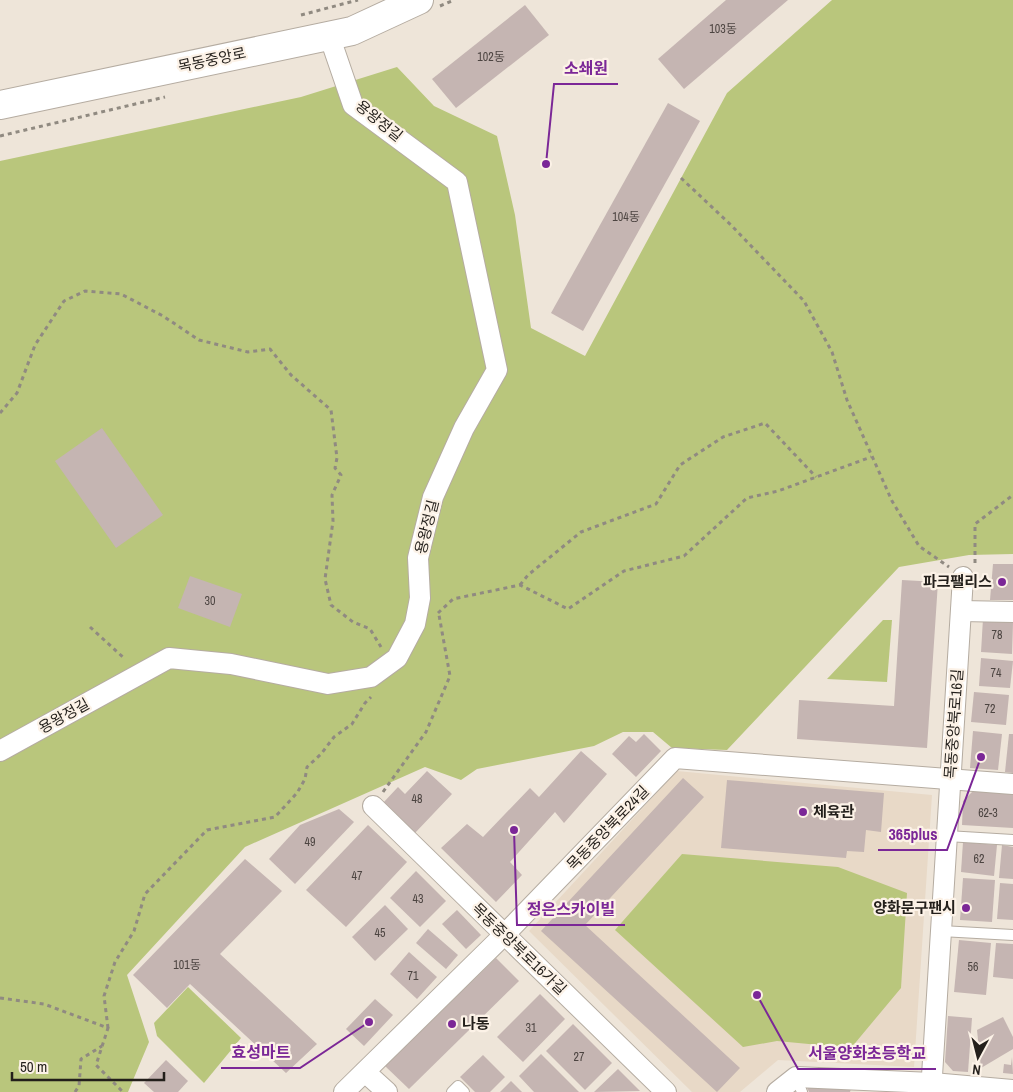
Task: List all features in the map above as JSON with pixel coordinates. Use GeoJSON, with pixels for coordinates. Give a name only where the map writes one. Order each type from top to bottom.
{"type":"FeatureCollection","features":[{"type":"Feature","properties":{"kind":"main road","name":"목동중앙로"},"geometry":{"type":"LineString","coordinates":[[0,105],[352,31],[419,0]]}},
{"type":"Feature","properties":{"kind":"street","name":"용왕정길"},"geometry":{"type":"LineString","coordinates":[[0,751],[169,658],[231,664],[328,684],[371,677],[397,658],[415,624],[425,616],[420,598],[418,558],[433,497],[464,428],[498,370],[457,182],[354,105],[329,36]]}},
{"type":"Feature","properties":{"kind":"street","name":"목동중앙북로16길"},"geometry":{"type":"LineString","coordinates":[[932,1088],[963,577]]}},
{"type":"Feature","properties":{"kind":"street"},"geometry":{"type":"LineString","coordinates":[[961,611],[1013,612]]}},
{"type":"Feature","properties":{"kind":"street","name":"목동중앙북로24길"},"geometry":{"type":"LineString","coordinates":[[344,1092],[504,935],[675,758],[950,779]]}},
{"type":"Feature","properties":{"kind":"street"},"geometry":{"type":"LineString","coordinates":[[950,779],[1013,784]]}},
{"type":"Feature","properties":{"kind":"street","name":"목동중앙북로16가길"},"geometry":{"type":"LineString","coordinates":[[373,806],[666,1092]]}},
{"type":"Feature","properties":{"kind":"street"},"geometry":{"type":"LineString","coordinates":[[365,1072],[387,1092]]}},
{"type":"Feature","properties":{"kind":"street"},"geometry":{"type":"LineString","coordinates":[[777,1092],[799,1084],[1013,1090]]}},
{"type":"Feature","properties":{"kind":"lane"},"geometry":{"type":"LineString","coordinates":[[947,836],[1013,840]]}},
{"type":"Feature","properties":{"kind":"lane"},"geometry":{"type":"LineString","coordinates":[[941,930],[1013,935]]}},
{"type":"Feature","properties":{"kind":"lane"},"geometry":{"type":"LineString","coordinates":[[452,1092],[458,1086],[464,1092]]}},
{"type":"Feature","properties":{"kind":"path"},"geometry":{"type":"LineString","coordinates":[[681,178],[731,225],[804,300],[832,352],[847,400],[871,457],[892,501],[919,546],[963,577],[976,561],[975,524],[1013,495]]}},
{"type":"Feature","properties":{"kind":"path"},"geometry":{"type":"LineString","coordinates":[[0,413],[17,392],[35,345],[64,301],[85,291],[121,294],[163,316],[199,340],[248,352],[270,349],[291,375],[331,410],[337,458],[335,468],[341,476],[332,495],[333,521],[325,579],[331,605],[353,622],[370,629],[385,653],[397,658]]}},
{"type":"Feature","properties":{"kind":"path"},"geometry":{"type":"LineString","coordinates":[[520,586],[528,575],[581,532],[656,504],[680,465],[723,437],[765,424],[816,477]]}},
{"type":"Feature","properties":{"kind":"path"},"geometry":{"type":"LineString","coordinates":[[425,616],[438,614],[452,599],[520,586],[568,609],[624,571],[684,556],[747,498],[778,491],[871,457]]}},
{"type":"Feature","properties":{"kind":"path"},"geometry":{"type":"LineString","coordinates":[[425,616],[438,614]]}},
{"type":"Feature","properties":{"kind":"path"},"geometry":{"type":"LineString","coordinates":[[373,806],[426,732],[450,676],[438,614]]}},
{"type":"Feature","properties":{"kind":"path"},"geometry":{"type":"LineString","coordinates":[[90,627],[140,673]]}},
{"type":"Feature","properties":{"kind":"path"},"geometry":{"type":"LineString","coordinates":[[123,1092],[96,1065],[108,1028],[104,996],[115,962],[134,931],[145,894],[207,830],[275,818],[297,793],[305,779],[306,767],[321,754],[334,737],[352,724],[364,703],[373,696]]}},
{"type":"Feature","properties":{"kind":"path"},"geometry":{"type":"LineString","coordinates":[[0,998],[44,1004],[108,1028]]}},
{"type":"Feature","properties":{"kind":"path"},"geometry":{"type":"LineString","coordinates":[[75,1092],[79,1086],[82,1059],[102,1046]]}},
{"type":"Feature","properties":{"kind":"shaded area"},"geometry":{"type":"Polygon","coordinates":[[[677,771],[932,795],[914,1067],[778,1060],[740,1092],[692,1092],[529,931],[677,771]]]}},
{"type":"Feature","properties":{"kind":"green space"},"geometry":{"type":"Polygon","coordinates":[[[832,0],[1013,0],[1013,554],[969,555],[899,567],[727,750],[672,748],[653,732],[623,732],[594,746],[477,769],[461,780],[425,767],[245,847],[127,975],[149,1042],[128,1092],[0,1092],[0,161],[301,97],[397,67],[434,106],[497,136],[515,215],[531,328],[585,356],[727,93],[832,0]]]}},
{"type":"Feature","properties":{"kind":"green space"},"geometry":{"type":"Polygon","coordinates":[[[883,620],[892,620],[887,682],[827,679],[883,620]]]}},
{"type":"Feature","properties":{"kind":"green space"},"geometry":{"type":"Polygon","coordinates":[[[682,854],[838,867],[907,893],[901,988],[851,1048],[777,1041],[743,1047],[615,930],[682,854]]]}},
{"type":"Feature","properties":{"kind":"green space"},"geometry":{"type":"Polygon","coordinates":[[[188,987],[241,1038],[204,1083],[157,1036],[154,1023],[188,987]]]}},
{"type":"Feature","properties":{"kind":"building"},"geometry":{"type":"Polygon","coordinates":[[[726,0],[788,0],[684,89],[658,59],[726,0]]]}},
{"type":"Feature","properties":{"kind":"building"},"geometry":{"type":"Polygon","coordinates":[[[525,5],[549,35],[456,108],[432,79],[525,5]]]}},
{"type":"Feature","properties":{"kind":"building"},"geometry":{"type":"Polygon","coordinates":[[[668,103],[700,121],[583,331],[551,313],[668,103]]]}},
{"type":"Feature","properties":{"kind":"building"},"geometry":{"type":"Polygon","coordinates":[[[102,428],[163,515],[116,548],[55,461],[102,428]]]}},
{"type":"Feature","properties":{"kind":"building","name":"파크팰리스"},"geometry":{"type":"Polygon","coordinates":[[[993,564],[1013,564],[1013,600],[990,600],[993,564]]]}},
{"type":"Feature","properties":{"kind":"building"},"geometry":{"type":"Polygon","coordinates":[[[190,576],[242,594],[230,627],[178,608],[190,576]]]}},
{"type":"Feature","properties":{"kind":"building"},"geometry":{"type":"Polygon","coordinates":[[[902,580],[938,582],[927,748],[797,739],[799,700],[894,706],[902,580]]]}},
{"type":"Feature","properties":{"kind":"building"},"geometry":{"type":"Polygon","coordinates":[[[983,619],[1013,622],[1012,654],[981,652],[983,619]]]}},
{"type":"Feature","properties":{"kind":"building"},"geometry":{"type":"Polygon","coordinates":[[[981,658],[1013,661],[1010,688],[979,686],[981,658]]]}},
{"type":"Feature","properties":{"kind":"building"},"geometry":{"type":"Polygon","coordinates":[[[974,692],[1009,695],[1006,725],[971,722],[974,692]]]}},
{"type":"Feature","properties":{"kind":"building"},"geometry":{"type":"Polygon","coordinates":[[[973,731],[1002,734],[998,770],[970,768],[973,731]]]}},
{"type":"Feature","properties":{"kind":"building"},"geometry":{"type":"Polygon","coordinates":[[[644,734],[661,751],[636,777],[612,754],[629,736],[636,742],[644,734]]]}},
{"type":"Feature","properties":{"kind":"building"},"geometry":{"type":"Polygon","coordinates":[[[1009,734],[1013,734],[1013,773],[1005,772],[1009,734]]]}},
{"type":"Feature","properties":{"kind":"building"},"geometry":{"type":"Polygon","coordinates":[[[581,751],[607,774],[564,823],[555,812],[510,862],[522,875],[496,902],[441,848],[467,824],[483,837],[530,788],[539,797],[581,751]]]}},
{"type":"Feature","properties":{"kind":"building"},"geometry":{"type":"Polygon","coordinates":[[[427,771],[452,794],[415,833],[383,803],[398,787],[405,794],[427,771]]]}},
{"type":"Feature","properties":{"kind":"building"},"geometry":{"type":"Polygon","coordinates":[[[683,778],[704,797],[585,925],[740,1068],[717,1092],[541,931],[683,778]]]}},
{"type":"Feature","properties":{"kind":"building","name":"체육관"},"geometry":{"type":"Polygon","coordinates":[[[727,780],[884,793],[881,832],[866,830],[864,852],[847,851],[846,858],[721,848],[727,780]]]}},
{"type":"Feature","properties":{"kind":"building"},"geometry":{"type":"Polygon","coordinates":[[[976,788],[1013,791],[1013,828],[962,825],[963,801],[976,788]]]}},
{"type":"Feature","properties":{"kind":"building"},"geometry":{"type":"Polygon","coordinates":[[[339,809],[354,822],[295,884],[269,859],[300,825],[339,809]]]}},
{"type":"Feature","properties":{"kind":"building"},"geometry":{"type":"Polygon","coordinates":[[[368,825],[407,862],[346,927],[306,890],[368,825]]]}},
{"type":"Feature","properties":{"kind":"building"},"geometry":{"type":"Polygon","coordinates":[[[963,842],[997,845],[994,876],[961,872],[963,842]]]}},
{"type":"Feature","properties":{"kind":"building"},"geometry":{"type":"Polygon","coordinates":[[[1002,845],[1013,847],[1013,879],[999,878],[1002,845]]]}},
{"type":"Feature","properties":{"kind":"building"},"geometry":{"type":"Polygon","coordinates":[[[245,859],[282,891],[220,954],[317,1044],[286,1073],[190,984],[167,1008],[133,975],[245,859]]]}},
{"type":"Feature","properties":{"kind":"building"},"geometry":{"type":"Polygon","coordinates":[[[416,871],[446,901],[420,927],[390,898],[416,871]]]}},
{"type":"Feature","properties":{"kind":"building"},"geometry":{"type":"Polygon","coordinates":[[[963,878],[995,880],[992,922],[960,920],[963,878]]]}},
{"type":"Feature","properties":{"kind":"building"},"geometry":{"type":"Polygon","coordinates":[[[1000,883],[1013,884],[1013,920],[997,919],[1000,883]]]}},
{"type":"Feature","properties":{"kind":"building"},"geometry":{"type":"Polygon","coordinates":[[[385,905],[408,929],[375,961],[352,937],[385,905]]]}},
{"type":"Feature","properties":{"kind":"building"},"geometry":{"type":"Polygon","coordinates":[[[457,910],[481,935],[466,949],[442,924],[457,910]]]}},
{"type":"Feature","properties":{"kind":"building"},"geometry":{"type":"Polygon","coordinates":[[[428,929],[458,955],[446,969],[416,943],[428,929]]]}},
{"type":"Feature","properties":{"kind":"building"},"geometry":{"type":"Polygon","coordinates":[[[959,940],[991,943],[986,995],[954,992],[959,940]]]}},
{"type":"Feature","properties":{"kind":"building"},"geometry":{"type":"Polygon","coordinates":[[[996,943],[1013,944],[1013,979],[993,977],[996,943]]]}},
{"type":"Feature","properties":{"kind":"building"},"geometry":{"type":"Polygon","coordinates":[[[409,952],[437,977],[417,999],[390,974],[409,952]]]}},
{"type":"Feature","properties":{"kind":"building","name":"나동"},"geometry":{"type":"Polygon","coordinates":[[[496,958],[519,981],[409,1089],[385,1066],[496,958]]]}},
{"type":"Feature","properties":{"kind":"building"},"geometry":{"type":"Polygon","coordinates":[[[540,994],[565,1019],[523,1062],[497,1037],[540,994]]]}},
{"type":"Feature","properties":{"kind":"building"},"geometry":{"type":"Polygon","coordinates":[[[375,999],[393,1015],[364,1046],[346,1029],[375,999]]]}},
{"type":"Feature","properties":{"kind":"building"},"geometry":{"type":"Polygon","coordinates":[[[948,1016],[972,1018],[968,1072],[953,1071],[945,1062],[948,1016]]]}},
{"type":"Feature","properties":{"kind":"building"},"geometry":{"type":"Polygon","coordinates":[[[1003,1017],[1013,1037],[1013,1049],[981,1068],[977,1030],[1003,1017]]]}},
{"type":"Feature","properties":{"kind":"building"},"geometry":{"type":"Polygon","coordinates":[[[573,1024],[612,1063],[585,1090],[546,1051],[573,1024]]]}},
{"type":"Feature","properties":{"kind":"building"},"geometry":{"type":"Polygon","coordinates":[[[541,1054],[579,1092],[534,1092],[519,1076],[541,1054]]]}},
{"type":"Feature","properties":{"kind":"building"},"geometry":{"type":"Polygon","coordinates":[[[483,1055],[505,1077],[490,1092],[475,1092],[460,1077],[483,1055]]]}},
{"type":"Feature","properties":{"kind":"building"},"geometry":{"type":"Polygon","coordinates":[[[1012,1057],[1013,1074],[1003,1073],[1004,1064],[1011,1065],[1012,1057]]]}},
{"type":"Feature","properties":{"kind":"building"},"geometry":{"type":"Polygon","coordinates":[[[166,1060],[188,1081],[178,1092],[154,1092],[144,1083],[166,1060]]]}},
{"type":"Feature","properties":{"kind":"building"},"geometry":{"type":"Polygon","coordinates":[[[618,1069],[640,1091],[594,1092],[618,1069]]]}},
{"type":"Feature","properties":{"kind":"building"},"geometry":{"type":"Polygon","coordinates":[[[511,1081],[522,1092],[500,1092],[511,1081]]]}},
{"type":"Feature","properties":{"kind":"building"},"geometry":{"type":"Polygon","coordinates":[[[806,1085],[851,1089],[850,1092],[809,1092],[806,1085]]]}},
{"type":"Feature","properties":{"kind":"place","name":"소쇄원"},"geometry":{"type":"Point","coordinates":[546,164]}},
{"type":"Feature","properties":{"kind":"place","name":"파크팰리스"},"geometry":{"type":"Point","coordinates":[1002,582]}},
{"type":"Feature","properties":{"kind":"place","name":"365plus"},"geometry":{"type":"Point","coordinates":[981,757]}},
{"type":"Feature","properties":{"kind":"place","name":"체육관"},"geometry":{"type":"Point","coordinates":[803,812]}},
{"type":"Feature","properties":{"kind":"place","name":"정은스카이빌"},"geometry":{"type":"Point","coordinates":[514,830]}},
{"type":"Feature","properties":{"kind":"place","name":"양화문구팬시"},"geometry":{"type":"Point","coordinates":[966,908]}},
{"type":"Feature","properties":{"kind":"place","name":"서울양화초등학교"},"geometry":{"type":"Point","coordinates":[757,995]}},
{"type":"Feature","properties":{"kind":"place","name":"효성마트"},"geometry":{"type":"Point","coordinates":[369,1022]}},
{"type":"Feature","properties":{"kind":"place","name":"나동"},"geometry":{"type":"Point","coordinates":[452,1024]}}]}
